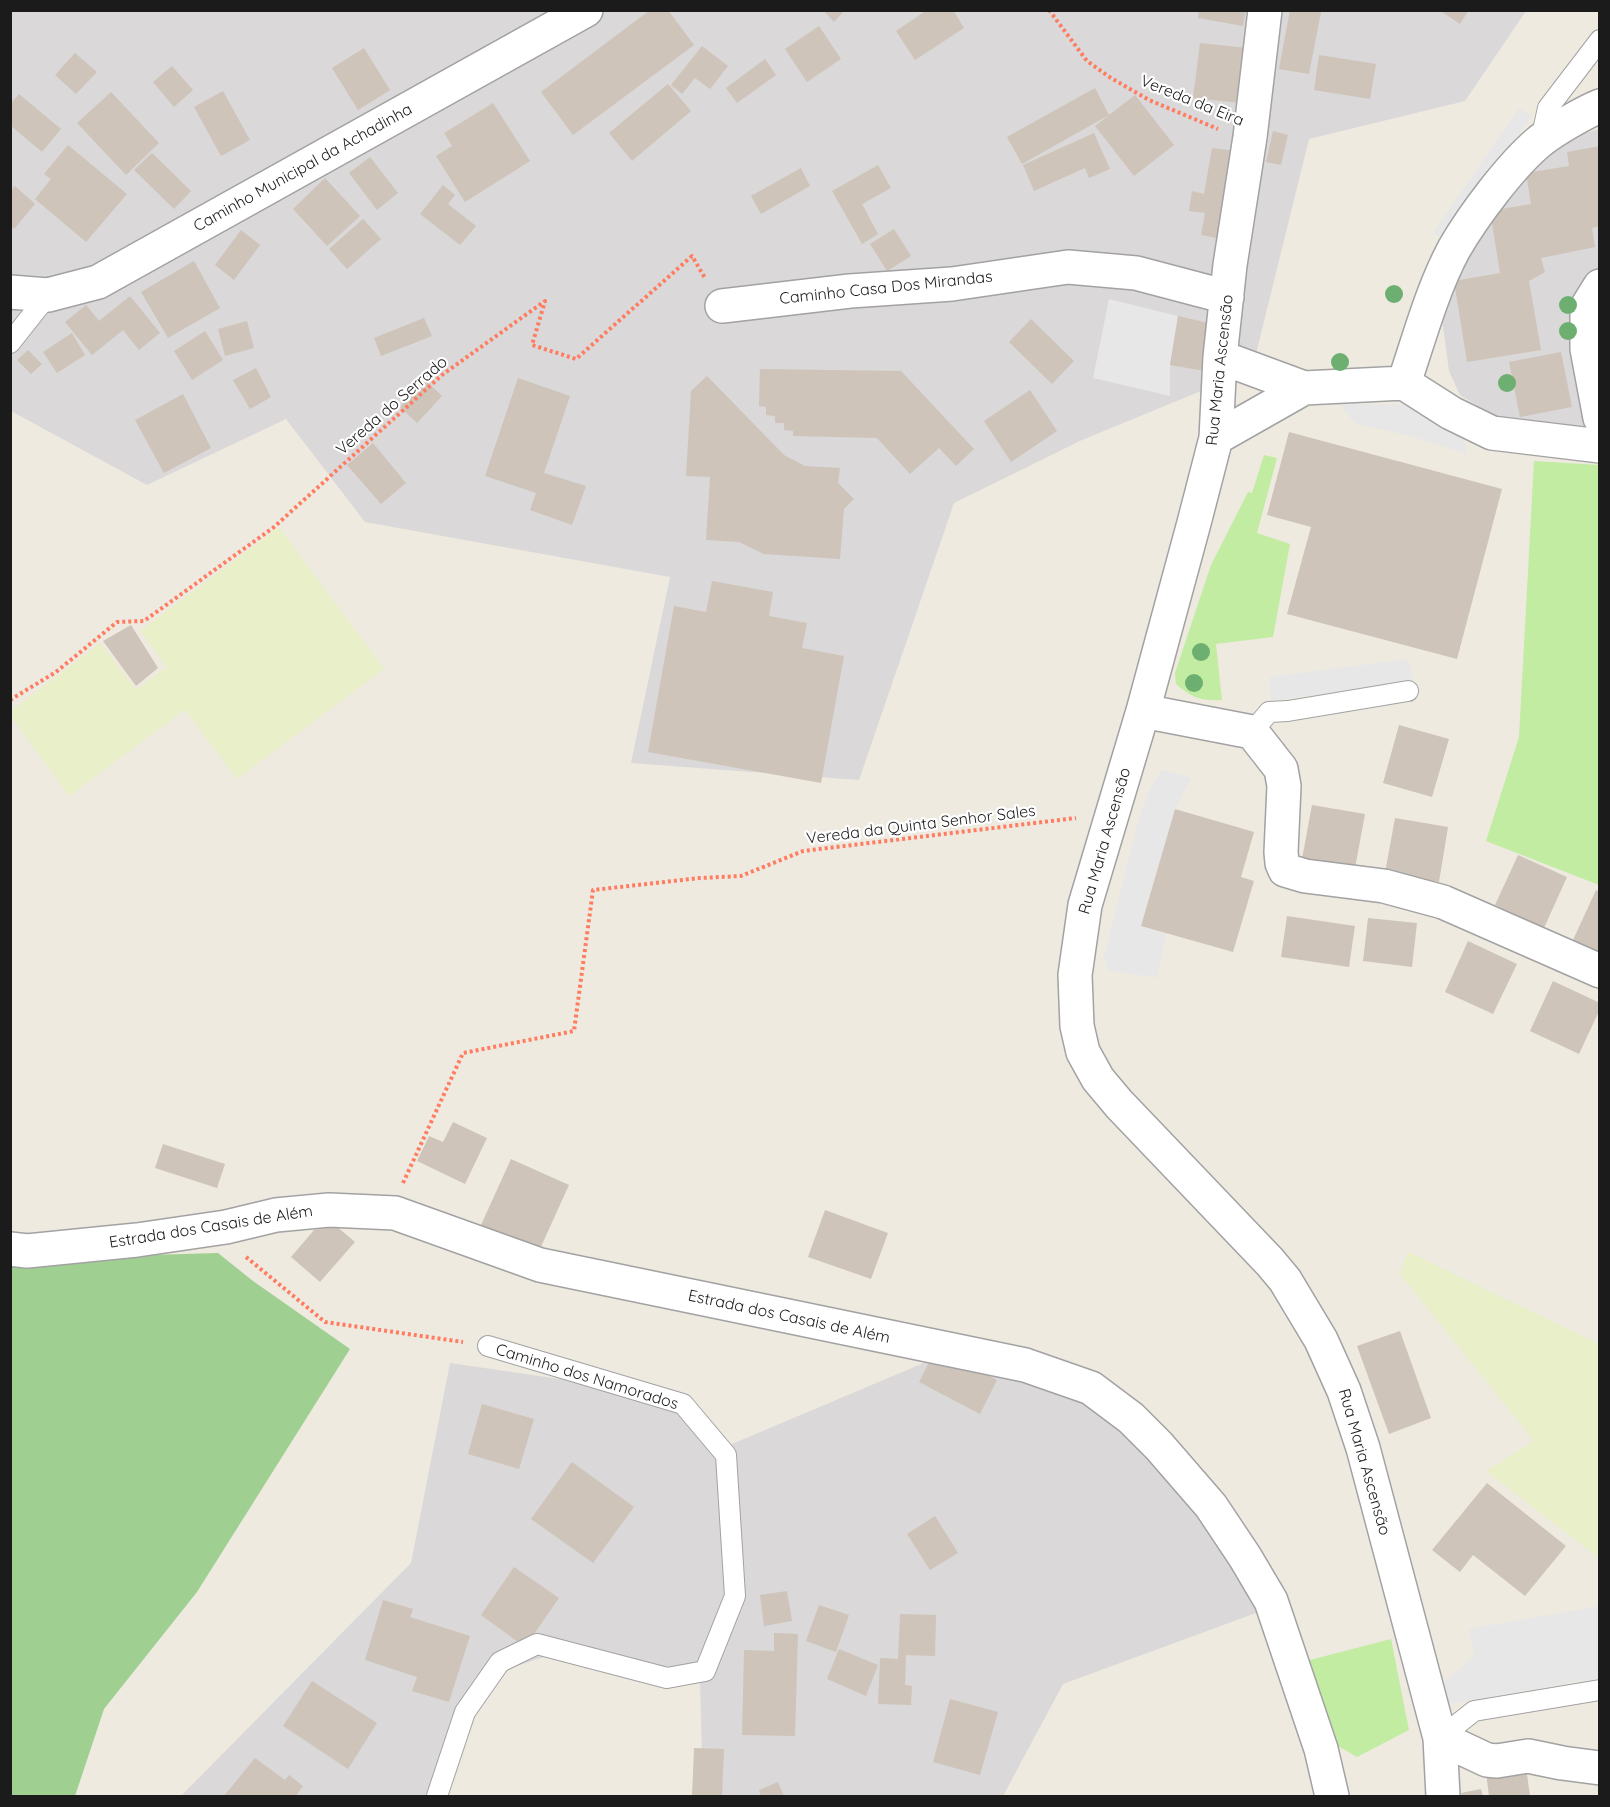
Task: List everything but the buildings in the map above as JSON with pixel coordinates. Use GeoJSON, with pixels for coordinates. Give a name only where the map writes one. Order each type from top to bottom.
{"type":"FeatureCollection","features":[{"type":"Feature","properties":{"kind":"street","name":"Caminho Municipal da Achadinha"},"geometry":{"type":"LineString","coordinates":[[10,292],[48,295],[98,282],[586,10]]}},
{"type":"Feature","properties":{"kind":"street","name":"Rua Maria Ascensão"},"geometry":{"type":"LineString","coordinates":[[1265,10],[1220,357],[1216,438],[1143,711],[1085,905],[1076,975],[1077,1026],[1083,1052],[1098,1079],[1286,1280],[1321,1340],[1344,1391],[1363,1448],[1440,1738],[1443,1797]]}},
{"type":"Feature","properties":{"kind":"street"},"geometry":{"type":"LineString","coordinates":[[1404,383],[1431,303],[1454,249],[1479,211],[1506,177],[1541,140],[1599,106]]}},
{"type":"Feature","properties":{"kind":"street","name":"Caminho Casa Dos Mirandas"},"geometry":{"type":"LineString","coordinates":[[722,306],[850,291],[952,284],[1068,267],[1136,273],[1227,297]]}},
{"type":"Feature","properties":{"kind":"street"},"geometry":{"type":"LineString","coordinates":[[1599,286],[1587,307],[1587,349],[1599,418]]}},
{"type":"Feature","properties":{"kind":"street"},"geometry":{"type":"LineString","coordinates":[[1220,357],[1304,388],[1404,383],[1451,413],[1492,433],[1599,446]]}},
{"type":"Feature","properties":{"kind":"street"},"geometry":{"type":"LineString","coordinates":[[1216,438],[1304,388]]}},
{"type":"Feature","properties":{"kind":"street"},"geometry":{"type":"LineString","coordinates":[[1143,711],[1252,732],[1281,770],[1284,786],[1281,852],[1282,863],[1286,870],[1305,876],[1384,885],[1443,902],[1599,971]]}},
{"type":"Feature","properties":{"kind":"street","name":"Estrada dos Casais de Além"},"geometry":{"type":"LineString","coordinates":[[10,1249],[27,1251],[137,1240],[226,1227],[276,1215],[329,1210],[395,1213],[540,1265],[1025,1365],[1091,1388],[1131,1418],[1159,1446],[1211,1506],[1271,1601],[1321,1749],[1332,1797]]}},
{"type":"Feature","properties":{"kind":"street"},"geometry":{"type":"LineString","coordinates":[[1440,1738],[1487,1760],[1497,1761],[1528,1756],[1599,1768]]}},
{"type":"Feature","properties":{"kind":"lane"},"geometry":{"type":"LineString","coordinates":[[1541,140],[1548,108],[1599,40]]}},
{"type":"Feature","properties":{"kind":"lane"},"geometry":{"type":"LineString","coordinates":[[10,343],[48,295]]}},
{"type":"Feature","properties":{"kind":"lane"},"geometry":{"type":"LineString","coordinates":[[1252,732],[1269,712],[1288,711],[1408,691]]}},
{"type":"Feature","properties":{"kind":"lane","name":"Caminho dos Namorados"},"geometry":{"type":"LineString","coordinates":[[437,1797],[465,1712],[500,1662],[537,1644],[667,1678],[705,1671],[735,1596],[726,1455],[682,1404],[488,1346]]}},
{"type":"Feature","properties":{"kind":"lane"},"geometry":{"type":"LineString","coordinates":[[1440,1738],[1474,1712],[1599,1690]]}},
{"type":"Feature","properties":{"kind":"path","name":"Vereda da Eira"},"geometry":{"type":"LineString","coordinates":[[1049,10],[1087,61],[1111,78],[1159,104],[1221,130],[1250,137]]}},
{"type":"Feature","properties":{"kind":"path","name":"Vereda do Serrado"},"geometry":{"type":"LineString","coordinates":[[10,700],[56,672],[117,622],[144,621],[274,527],[442,375],[545,301],[532,345],[576,359],[692,256],[722,306]]}},
{"type":"Feature","properties":{"kind":"path","name":"Vereda da Quinta Senhor Sales"},"geometry":{"type":"LineString","coordinates":[[395,1213],[400,1189],[462,1053],[574,1031],[593,890],[700,878],[741,876],[803,851],[1088,816],[1110,821]]}},
{"type":"Feature","properties":{"kind":"path"},"geometry":{"type":"LineString","coordinates":[[226,1227],[230,1243],[325,1322],[488,1346]]}},
{"type":"Feature","properties":{"kind":"shaded area"},"geometry":{"type":"Polygon","coordinates":[[[10,11],[1526,11],[1465,101],[1309,139],[1252,370],[1082,440],[954,503],[859,780],[631,763],[670,577],[365,522],[286,419],[147,485],[11,411],[10,11]]]}},
{"type":"Feature","properties":{"kind":"shaded area"},"geometry":{"type":"Polygon","coordinates":[[[1519,108],[1532,116],[1446,241],[1433,233],[1519,108]]]}},
{"type":"Feature","properties":{"kind":"shaded area"},"geometry":{"type":"Polygon","coordinates":[[[1599,129],[1599,434],[1508,424],[1460,395],[1449,371],[1440,304],[1475,229],[1521,172],[1580,135],[1599,129]]]}},
{"type":"Feature","properties":{"kind":"shaded area"},"geometry":{"type":"Polygon","coordinates":[[[1109,299],[1178,316],[1170,365],[1170,396],[1093,378],[1109,299]]]}},
{"type":"Feature","properties":{"kind":"shaded area"},"geometry":{"type":"Polygon","coordinates":[[[1340,403],[1411,405],[1460,427],[1467,454],[1410,436],[1354,423],[1340,403]]]}},
{"type":"Feature","properties":{"kind":"shaded area"},"geometry":{"type":"Polygon","coordinates":[[[1408,659],[1413,681],[1271,701],[1270,677],[1408,659]]]}},
{"type":"Feature","properties":{"kind":"shaded area"},"geometry":{"type":"Polygon","coordinates":[[[1162,770],[1191,778],[1175,809],[1141,926],[1166,934],[1157,978],[1108,970],[1104,957],[1139,818],[1152,785],[1162,770]]]}},
{"type":"Feature","properties":{"kind":"shaded area"},"geometry":{"type":"Polygon","coordinates":[[[952,1351],[1112,1401],[1169,1460],[1264,1610],[1063,1684],[1003,1796],[703,1796],[700,1679],[556,1653],[504,1670],[458,1709],[434,1796],[181,1796],[411,1563],[450,1363],[587,1383],[678,1403],[725,1447],[952,1351]]]}},
{"type":"Feature","properties":{"kind":"shaded area"},"geometry":{"type":"Polygon","coordinates":[[[1599,1606],[1599,1678],[1448,1704],[1444,1682],[1474,1656],[1469,1629],[1599,1606]]]}},
{"type":"Feature","properties":{"kind":"green space"},"geometry":{"type":"Polygon","coordinates":[[[1264,455],[1277,458],[1257,533],[1290,544],[1273,637],[1216,644],[1222,700],[1202,699],[1187,693],[1176,684],[1175,673],[1211,565],[1248,492],[1252,493],[1264,455]]]}},
{"type":"Feature","properties":{"kind":"green space"},"geometry":{"type":"Polygon","coordinates":[[[1534,461],[1599,465],[1599,885],[1486,841],[1519,737],[1534,461]]]}},
{"type":"Feature","properties":{"kind":"green space"},"geometry":{"type":"Polygon","coordinates":[[[279,527],[384,669],[237,779],[185,710],[69,796],[11,717],[11,711],[100,643],[136,690],[167,667],[140,631],[279,527]]]}},
{"type":"Feature","properties":{"kind":"green space"},"geometry":{"type":"Polygon","coordinates":[[[1408,1252],[1599,1344],[1599,1558],[1486,1471],[1534,1441],[1400,1274],[1408,1252]]]}},
{"type":"Feature","properties":{"kind":"green space"},"geometry":{"type":"Polygon","coordinates":[[[218,1253],[253,1281],[350,1349],[197,1592],[104,1709],[75,1796],[11,1796],[10,1259],[218,1253]]]}},
{"type":"Feature","properties":{"kind":"green space"},"geometry":{"type":"Polygon","coordinates":[[[1391,1639],[1409,1730],[1357,1757],[1338,1746],[1306,1661],[1391,1639]]]}}]}
